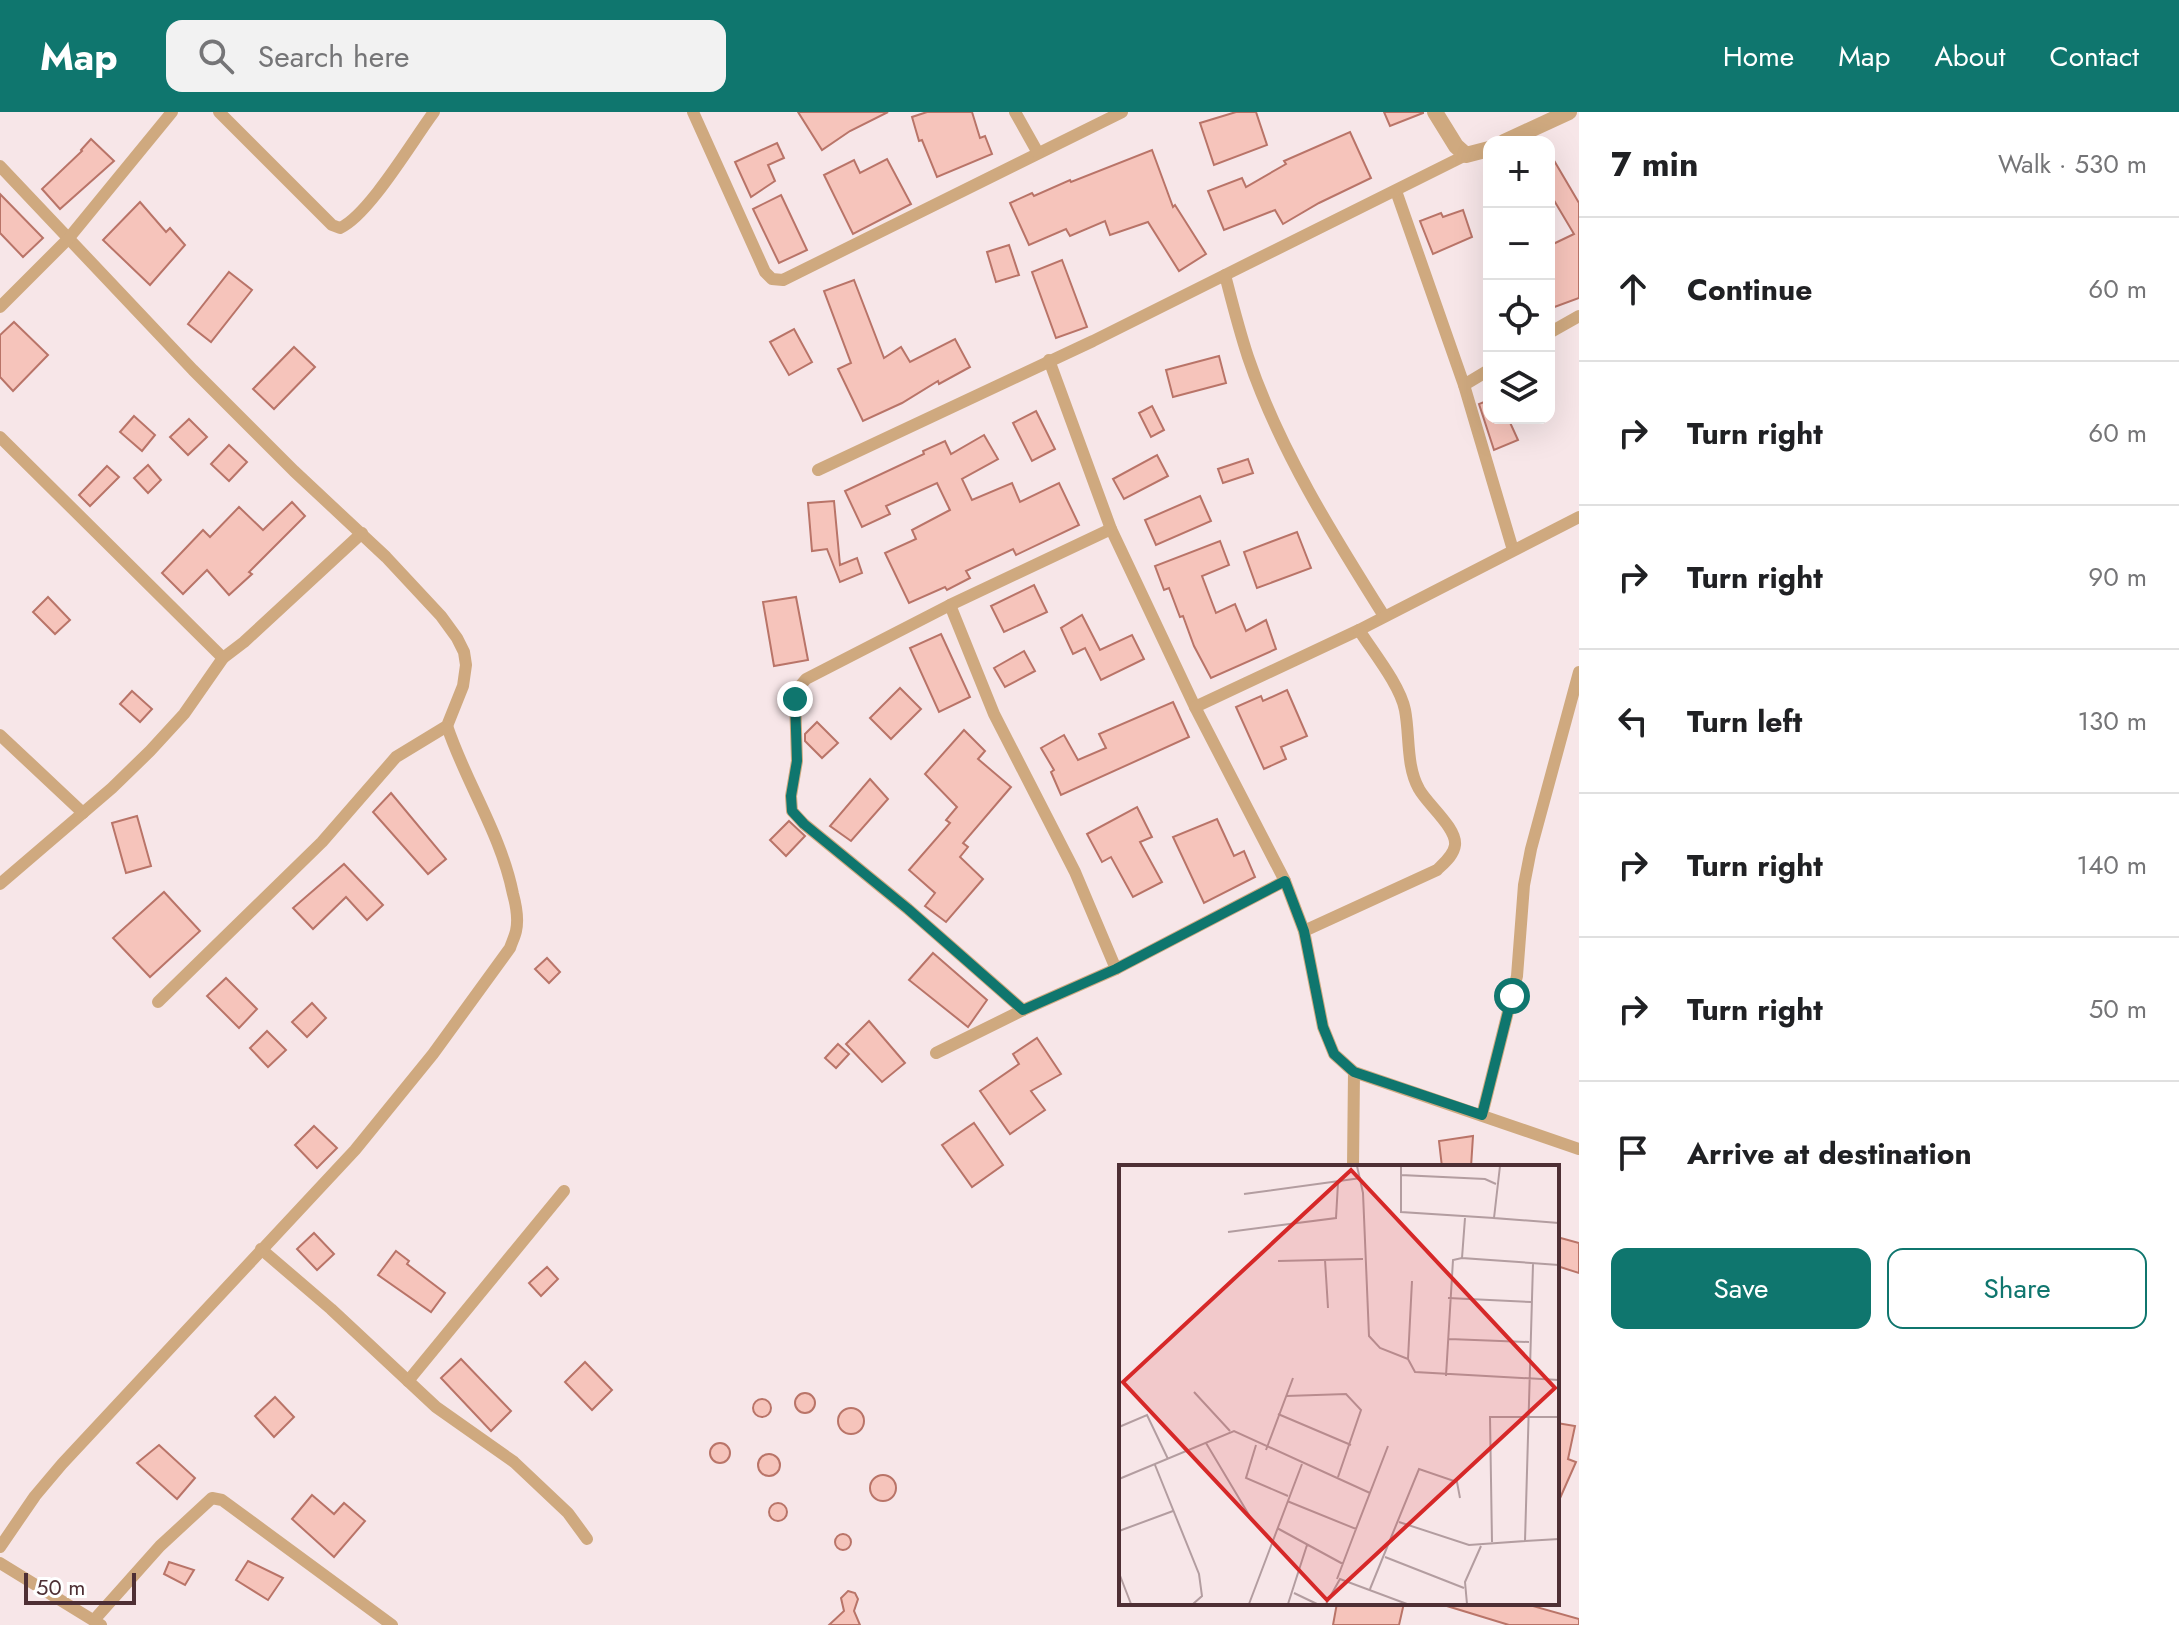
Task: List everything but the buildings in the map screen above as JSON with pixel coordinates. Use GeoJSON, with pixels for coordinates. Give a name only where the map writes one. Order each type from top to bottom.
{"type":"FeatureCollection","features":[{"type":"Feature","properties":{"kind":"street"},"geometry":{"type":"LineString","coordinates":[[0,307],[68,239],[172,112]]}},
{"type":"Feature","properties":{"kind":"street"},"geometry":{"type":"LineString","coordinates":[[219,112],[332,225],[340,228],[364,210],[434,112]]}},
{"type":"Feature","properties":{"kind":"street"},"geometry":{"type":"LineString","coordinates":[[693,112],[765,272],[772,279],[783,280],[1122,112]]}},
{"type":"Feature","properties":{"kind":"street"},"geometry":{"type":"LineString","coordinates":[[1015,112],[1038,153]]}},
{"type":"Feature","properties":{"kind":"street"},"geometry":{"type":"LineString","coordinates":[[1435,112],[1456,146],[1466,155]]}},
{"type":"Feature","properties":{"kind":"street"},"geometry":{"type":"LineString","coordinates":[[1517,136],[1569,112]]}},
{"type":"Feature","properties":{"kind":"street"},"geometry":{"type":"LineString","coordinates":[[818,470],[1093,341],[1466,155],[1483,151]]}},
{"type":"Feature","properties":{"kind":"street"},"geometry":{"type":"LineString","coordinates":[[0,166],[271,449],[362,533],[441,616],[464,652],[463,686],[447,726],[396,757],[322,842],[158,1002]]}},
{"type":"Feature","properties":{"kind":"street"},"geometry":{"type":"LineString","coordinates":[[1396,191],[1464,385],[1513,550]]}},
{"type":"Feature","properties":{"kind":"street"},"geometry":{"type":"LineString","coordinates":[[1225,275],[1248,357],[1267,405],[1320,509],[1384,616]]}},
{"type":"Feature","properties":{"kind":"street"},"geometry":{"type":"LineString","coordinates":[[1555,330],[1579,316]]}},
{"type":"Feature","properties":{"kind":"street"},"geometry":{"type":"LineString","coordinates":[[1049,360],[1111,529],[1195,707],[1285,881],[1304,931],[1323,1027],[1334,1054],[1354,1072],[1579,1149]]}},
{"type":"Feature","properties":{"kind":"street"},"geometry":{"type":"LineString","coordinates":[[1464,385],[1483,374]]}},
{"type":"Feature","properties":{"kind":"street"},"geometry":{"type":"LineString","coordinates":[[0,437],[223,658]]}},
{"type":"Feature","properties":{"kind":"street"},"geometry":{"type":"LineString","coordinates":[[1195,707],[1359,630],[1579,517]]}},
{"type":"Feature","properties":{"kind":"street"},"geometry":{"type":"LineString","coordinates":[[1023,1010],[792,811],[791,796],[797,761],[796,691],[806,679],[950,605],[1111,529]]}},
{"type":"Feature","properties":{"kind":"street"},"geometry":{"type":"LineString","coordinates":[[0,884],[122,779],[184,714],[223,658],[362,533]]}},
{"type":"Feature","properties":{"kind":"street"},"geometry":{"type":"LineString","coordinates":[[950,605],[994,714],[1075,872],[1116,969]]}},
{"type":"Feature","properties":{"kind":"street"},"geometry":{"type":"LineString","coordinates":[[1304,931],[1437,870],[1449,858],[1455,845],[1452,832],[1419,789],[1412,771],[1401,696],[1359,630]]}},
{"type":"Feature","properties":{"kind":"street"},"geometry":{"type":"LineString","coordinates":[[1482,1115],[1517,976],[1524,885],[1531,849],[1579,672]]}},
{"type":"Feature","properties":{"kind":"street"},"geometry":{"type":"LineString","coordinates":[[0,1547],[62,1464],[355,1150],[394,1104],[510,948],[517,930],[517,912],[507,865],[474,787],[455,752],[447,726]]}},
{"type":"Feature","properties":{"kind":"street"},"geometry":{"type":"LineString","coordinates":[[0,735],[83,813]]}},
{"type":"Feature","properties":{"kind":"street"},"geometry":{"type":"LineString","coordinates":[[936,1053],[1116,969],[1285,881]]}},
{"type":"Feature","properties":{"kind":"street"},"geometry":{"type":"LineString","coordinates":[[1353,1165],[1354,1072]]}},
{"type":"Feature","properties":{"kind":"street"},"geometry":{"type":"LineString","coordinates":[[408,1381],[564,1191]]}},
{"type":"Feature","properties":{"kind":"street"},"geometry":{"type":"LineString","coordinates":[[261,1249],[436,1407],[514,1462],[568,1513],[587,1539]]}},
{"type":"Feature","properties":{"kind":"street"},"geometry":{"type":"LineString","coordinates":[[0,1563],[98,1623],[160,1546],[212,1498],[222,1500],[392,1625]]}},
{"type":"Feature","properties":{"kind":"route"},"geometry":{"type":"LineString","coordinates":[[795,699],[797,761],[791,796],[792,811],[1023,1010],[1116,969],[1285,881],[1304,931],[1323,1027],[1334,1054],[1354,1072],[1482,1115],[1512,996]]}}]}
